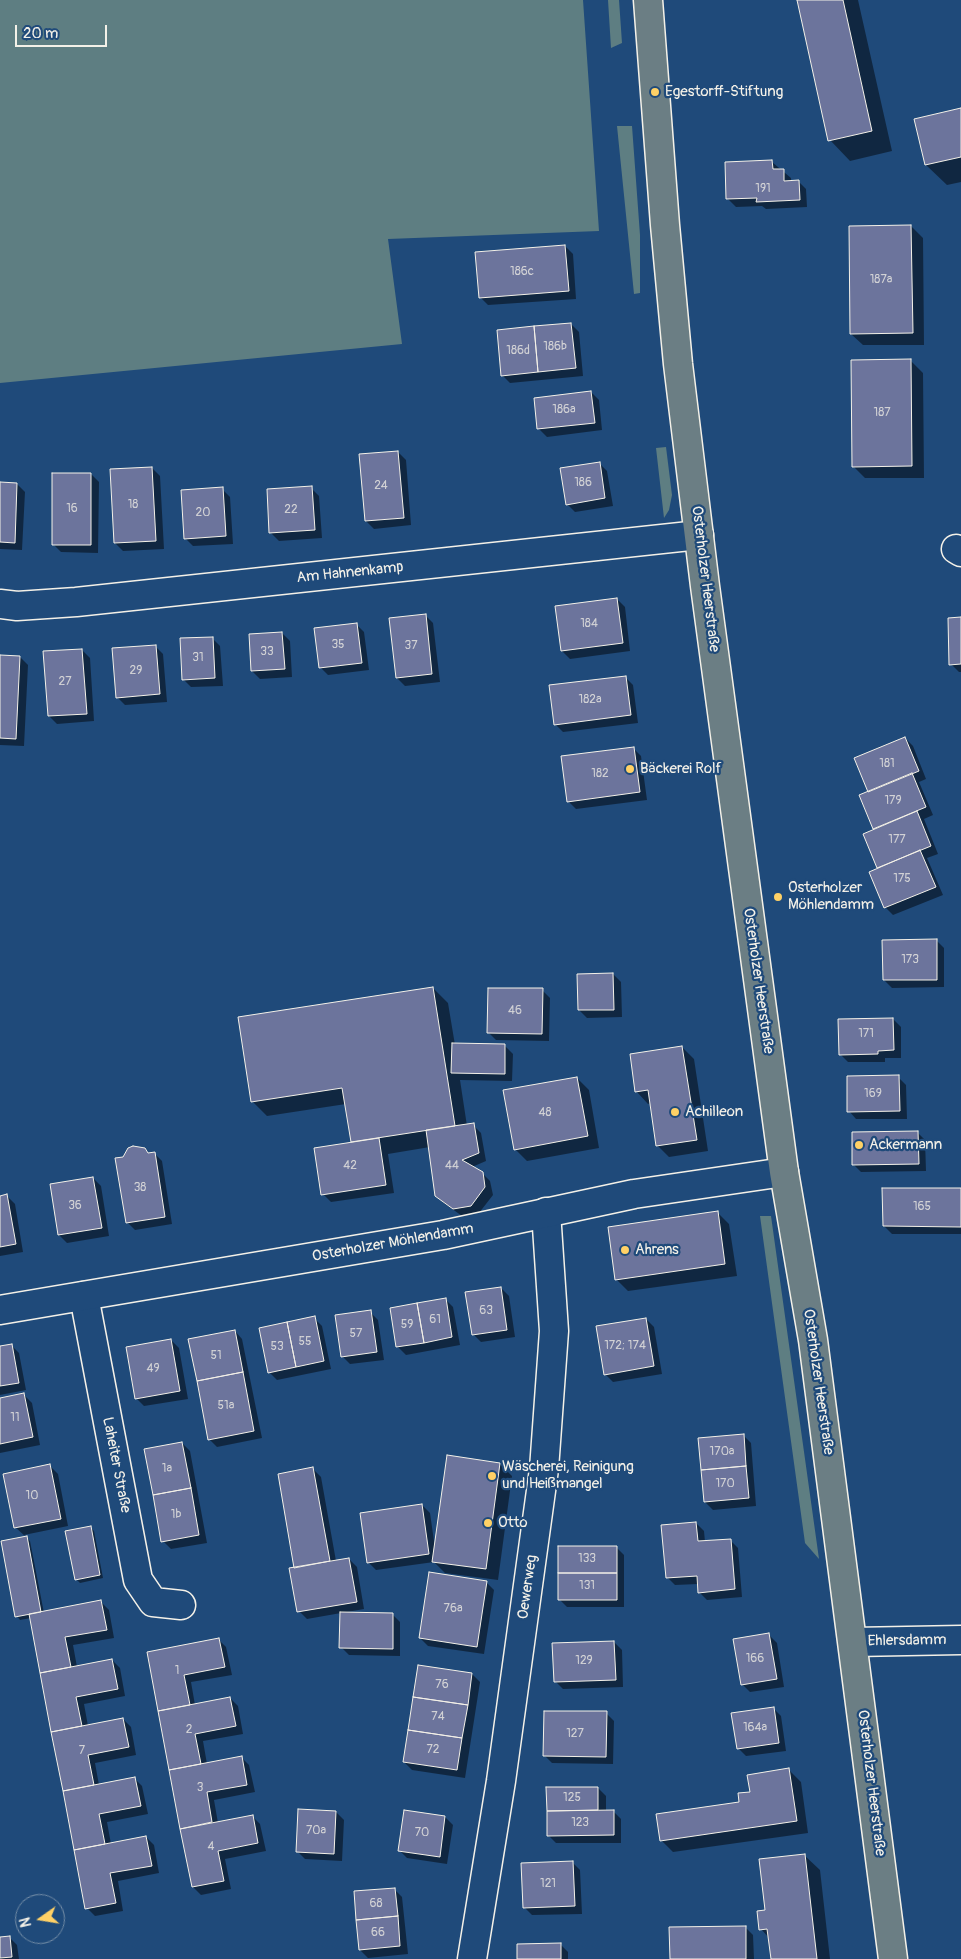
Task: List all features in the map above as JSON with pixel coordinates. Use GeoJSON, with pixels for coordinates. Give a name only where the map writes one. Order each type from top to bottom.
{"type":"FeatureCollection","features":[{"type":"Feature","properties":{"kind":"main road","name":"Osterholzer Heerstraße"},"geometry":{"type":"LineString","coordinates":[[648,0],[675,327],[699,535],[784,1172],[813,1340],[894,1959]]}},
{"type":"Feature","properties":{"kind":"street","name":"Am Hahnenkamp"},"geometry":{"type":"LineString","coordinates":[[0,604],[17,606],[76,602],[699,535]]}},
{"type":"Feature","properties":{"kind":"street","name":"Osterholzer Möhlendamm"},"geometry":{"type":"LineString","coordinates":[[0,1310],[443,1235],[634,1194],[784,1172]]}},
{"type":"Feature","properties":{"kind":"street","name":"Oewerweg"},"geometry":{"type":"LineString","coordinates":[[472,1959],[501,1780],[544,1469],[554,1331],[546,1212]]}},
{"type":"Feature","properties":{"kind":"street","name":"Laheiter Straße"},"geometry":{"type":"LineString","coordinates":[[84,1296],[138,1580],[153,1602],[181,1605]]}},
{"type":"Feature","properties":{"kind":"street","name":"Ehlersdamm"},"geometry":{"type":"LineString","coordinates":[[853,1642],[961,1640]]}},
{"type":"Feature","properties":{"kind":"green space"},"geometry":{"type":"Polygon","coordinates":[[[0,0],[583,0],[599,231],[388,239],[402,344],[0,383],[0,0]]]}},
{"type":"Feature","properties":{"kind":"green space"},"geometry":{"type":"Polygon","coordinates":[[[608,0],[619,0],[622,43],[611,48],[608,0]]]}},
{"type":"Feature","properties":{"kind":"green space"},"geometry":{"type":"Polygon","coordinates":[[[617,126],[632,126],[640,235],[640,293],[634,294],[617,126]]]}},
{"type":"Feature","properties":{"kind":"green space"},"geometry":{"type":"Polygon","coordinates":[[[666,447],[672,495],[669,510],[664,518],[656,448],[666,447]]]}},
{"type":"Feature","properties":{"kind":"green space"},"geometry":{"type":"Polygon","coordinates":[[[760,1216],[771,1216],[819,1559],[805,1543],[760,1216]]]}},
{"type":"Feature","properties":{"kind":"building"},"geometry":{"type":"Polygon","coordinates":[[[797,0],[843,0],[872,131],[828,141],[797,0]]]}},
{"type":"Feature","properties":{"kind":"building"},"geometry":{"type":"Polygon","coordinates":[[[961,108],[961,157],[925,165],[914,119],[961,108]]]}},
{"type":"Feature","properties":{"kind":"building"},"geometry":{"type":"Polygon","coordinates":[[[772,160],[773,169],[784,169],[784,181],[799,180],[800,200],[756,202],[757,198],[726,199],[725,162],[772,160]]]}},
{"type":"Feature","properties":{"kind":"building"},"geometry":{"type":"Polygon","coordinates":[[[911,225],[913,333],[850,334],[849,226],[911,225]]]}},
{"type":"Feature","properties":{"kind":"building"},"geometry":{"type":"Polygon","coordinates":[[[565,245],[569,291],[479,298],[475,252],[565,245]]]}},
{"type":"Feature","properties":{"kind":"building"},"geometry":{"type":"Polygon","coordinates":[[[571,323],[576,368],[538,372],[534,326],[571,323]]]}},
{"type":"Feature","properties":{"kind":"building"},"geometry":{"type":"Polygon","coordinates":[[[534,326],[538,372],[501,376],[497,330],[534,326]]]}},
{"type":"Feature","properties":{"kind":"building"},"geometry":{"type":"Polygon","coordinates":[[[911,359],[912,466],[852,467],[851,360],[911,359]]]}},
{"type":"Feature","properties":{"kind":"building"},"geometry":{"type":"Polygon","coordinates":[[[591,391],[595,423],[537,429],[534,398],[591,391]]]}},
{"type":"Feature","properties":{"kind":"building"},"geometry":{"type":"Polygon","coordinates":[[[398,451],[404,518],[365,521],[359,454],[398,451]]]}},
{"type":"Feature","properties":{"kind":"building"},"geometry":{"type":"Polygon","coordinates":[[[600,462],[605,498],[566,505],[560,468],[600,462]]]}},
{"type":"Feature","properties":{"kind":"building"},"geometry":{"type":"Polygon","coordinates":[[[152,467],[156,541],[114,543],[110,469],[152,467]]]}},
{"type":"Feature","properties":{"kind":"building"},"geometry":{"type":"Polygon","coordinates":[[[52,473],[91,473],[91,545],[52,545],[52,473]]]}},
{"type":"Feature","properties":{"kind":"building"},"geometry":{"type":"Polygon","coordinates":[[[0,482],[17,483],[15,543],[0,542],[0,482]]]}},
{"type":"Feature","properties":{"kind":"building"},"geometry":{"type":"Polygon","coordinates":[[[312,486],[315,530],[269,533],[267,489],[312,486]]]}},
{"type":"Feature","properties":{"kind":"building"},"geometry":{"type":"Polygon","coordinates":[[[223,487],[226,536],[184,539],[181,490],[223,487]]]}},
{"type":"Feature","properties":{"kind":"building"},"geometry":{"type":"Polygon","coordinates":[[[617,598],[623,643],[561,651],[555,606],[617,598]]]}},
{"type":"Feature","properties":{"kind":"building"},"geometry":{"type":"Polygon","coordinates":[[[426,614],[432,674],[396,678],[389,618],[426,614]]]}},
{"type":"Feature","properties":{"kind":"building"},"geometry":{"type":"Polygon","coordinates":[[[961,617],[961,664],[949,665],[948,618],[961,617]]]}},
{"type":"Feature","properties":{"kind":"building"},"geometry":{"type":"Polygon","coordinates":[[[357,623],[362,663],[319,668],[314,628],[357,623]]]}},
{"type":"Feature","properties":{"kind":"building"},"geometry":{"type":"Polygon","coordinates":[[[282,632],[285,669],[251,671],[249,634],[282,632]]]}},
{"type":"Feature","properties":{"kind":"building"},"geometry":{"type":"Polygon","coordinates":[[[213,637],[215,678],[182,680],[180,638],[213,637]]]}},
{"type":"Feature","properties":{"kind":"building"},"geometry":{"type":"Polygon","coordinates":[[[156,645],[160,694],[116,698],[112,648],[156,645]]]}},
{"type":"Feature","properties":{"kind":"building"},"geometry":{"type":"Polygon","coordinates":[[[82,649],[87,714],[48,716],[43,651],[82,649]]]}},
{"type":"Feature","properties":{"kind":"building"},"geometry":{"type":"Polygon","coordinates":[[[0,655],[20,656],[16,739],[0,738],[0,655]]]}},
{"type":"Feature","properties":{"kind":"building"},"geometry":{"type":"Polygon","coordinates":[[[626,676],[631,715],[554,725],[549,685],[626,676]]]}},
{"type":"Feature","properties":{"kind":"building"},"geometry":{"type":"Polygon","coordinates":[[[905,737],[919,771],[868,792],[854,758],[905,737]]]}},
{"type":"Feature","properties":{"kind":"building"},"geometry":{"type":"Polygon","coordinates":[[[634,747],[640,792],[567,802],[561,756],[634,747]]]}},
{"type":"Feature","properties":{"kind":"building"},"geometry":{"type":"Polygon","coordinates":[[[912,773],[926,807],[873,829],[859,795],[912,773]]]}},
{"type":"Feature","properties":{"kind":"building"},"geometry":{"type":"Polygon","coordinates":[[[917,811],[931,846],[877,868],[863,834],[917,811]]]}},
{"type":"Feature","properties":{"kind":"building"},"geometry":{"type":"Polygon","coordinates":[[[920,850],[936,887],[884,908],[869,872],[920,850]]]}},
{"type":"Feature","properties":{"kind":"building"},"geometry":{"type":"Polygon","coordinates":[[[937,939],[937,980],[883,980],[882,940],[937,939]]]}},
{"type":"Feature","properties":{"kind":"building"},"geometry":{"type":"Polygon","coordinates":[[[613,973],[614,1010],[578,1010],[577,974],[613,973]]]}},
{"type":"Feature","properties":{"kind":"building"},"geometry":{"type":"Polygon","coordinates":[[[433,987],[455,1126],[351,1142],[342,1088],[251,1102],[238,1017],[433,987]]]}},
{"type":"Feature","properties":{"kind":"building"},"geometry":{"type":"Polygon","coordinates":[[[488,988],[543,988],[542,1034],[487,1033],[488,988]]]}},
{"type":"Feature","properties":{"kind":"building"},"geometry":{"type":"Polygon","coordinates":[[[893,1018],[894,1050],[878,1051],[878,1054],[839,1055],[838,1019],[893,1018]]]}},
{"type":"Feature","properties":{"kind":"building"},"geometry":{"type":"Polygon","coordinates":[[[452,1043],[505,1044],[505,1074],[451,1073],[452,1043]]]}},
{"type":"Feature","properties":{"kind":"building"},"geometry":{"type":"Polygon","coordinates":[[[682,1046],[697,1140],[656,1146],[648,1090],[635,1092],[630,1054],[682,1046]]]}},
{"type":"Feature","properties":{"kind":"building"},"geometry":{"type":"Polygon","coordinates":[[[899,1075],[900,1111],[847,1112],[847,1076],[899,1075]]]}},
{"type":"Feature","properties":{"kind":"building"},"geometry":{"type":"Polygon","coordinates":[[[577,1077],[588,1136],[514,1150],[503,1090],[577,1077]]]}},
{"type":"Feature","properties":{"kind":"building"},"geometry":{"type":"Polygon","coordinates":[[[474,1123],[479,1153],[462,1160],[483,1172],[485,1187],[471,1206],[453,1209],[435,1196],[426,1130],[474,1123]]]}},
{"type":"Feature","properties":{"kind":"building"},"geometry":{"type":"Polygon","coordinates":[[[918,1131],[919,1164],[852,1165],[852,1132],[918,1131]]]}},
{"type":"Feature","properties":{"kind":"building"},"geometry":{"type":"Polygon","coordinates":[[[379,1138],[386,1185],[321,1195],[314,1148],[379,1138]]]}},
{"type":"Feature","properties":{"kind":"building"},"geometry":{"type":"Polygon","coordinates":[[[133,1146],[145,1148],[148,1153],[155,1152],[165,1217],[126,1223],[115,1158],[123,1157],[128,1148],[133,1146]]]}},
{"type":"Feature","properties":{"kind":"building"},"geometry":{"type":"Polygon","coordinates":[[[93,1177],[102,1228],[58,1235],[50,1184],[93,1177]]]}},
{"type":"Feature","properties":{"kind":"building"},"geometry":{"type":"Polygon","coordinates":[[[882,1188],[961,1188],[961,1227],[883,1226],[882,1188]]]}},
{"type":"Feature","properties":{"kind":"building"},"geometry":{"type":"Polygon","coordinates":[[[7,1194],[16,1244],[0,1247],[0,1196],[7,1194]]]}},
{"type":"Feature","properties":{"kind":"building"},"geometry":{"type":"Polygon","coordinates":[[[718,1211],[725,1264],[615,1280],[608,1227],[718,1211]]]}},
{"type":"Feature","properties":{"kind":"building"},"geometry":{"type":"Polygon","coordinates":[[[501,1287],[507,1330],[472,1335],[465,1292],[501,1287]]]}},
{"type":"Feature","properties":{"kind":"building"},"geometry":{"type":"Polygon","coordinates":[[[446,1298],[452,1337],[424,1343],[417,1303],[446,1298]]]}},
{"type":"Feature","properties":{"kind":"building"},"geometry":{"type":"Polygon","coordinates":[[[417,1303],[424,1343],[396,1347],[390,1308],[417,1303]]]}},
{"type":"Feature","properties":{"kind":"building"},"geometry":{"type":"Polygon","coordinates":[[[371,1310],[377,1352],[341,1357],[335,1315],[371,1310]]]}},
{"type":"Feature","properties":{"kind":"building"},"geometry":{"type":"Polygon","coordinates":[[[315,1316],[324,1361],[296,1367],[287,1322],[315,1316]]]}},
{"type":"Feature","properties":{"kind":"building"},"geometry":{"type":"Polygon","coordinates":[[[646,1318],[654,1366],[604,1375],[596,1326],[646,1318]]]}},
{"type":"Feature","properties":{"kind":"building"},"geometry":{"type":"Polygon","coordinates":[[[287,1322],[296,1367],[268,1373],[259,1328],[287,1322]]]}},
{"type":"Feature","properties":{"kind":"building"},"geometry":{"type":"Polygon","coordinates":[[[235,1330],[243,1372],[197,1381],[188,1339],[235,1330]]]}},
{"type":"Feature","properties":{"kind":"building"},"geometry":{"type":"Polygon","coordinates":[[[171,1339],[180,1391],[135,1399],[126,1347],[171,1339]]]}},
{"type":"Feature","properties":{"kind":"building"},"geometry":{"type":"Polygon","coordinates":[[[12,1344],[19,1383],[0,1386],[0,1346],[12,1344]]]}},
{"type":"Feature","properties":{"kind":"building"},"geometry":{"type":"Polygon","coordinates":[[[243,1372],[254,1431],[208,1440],[197,1381],[243,1372]]]}},
{"type":"Feature","properties":{"kind":"building"},"geometry":{"type":"Polygon","coordinates":[[[24,1393],[33,1437],[0,1444],[0,1398],[24,1393]]]}},
{"type":"Feature","properties":{"kind":"building"},"geometry":{"type":"Polygon","coordinates":[[[744,1434],[746,1466],[701,1470],[698,1438],[744,1434]]]}},
{"type":"Feature","properties":{"kind":"building"},"geometry":{"type":"Polygon","coordinates":[[[182,1442],[191,1488],[153,1495],[144,1449],[182,1442]]]}},
{"type":"Feature","properties":{"kind":"building"},"geometry":{"type":"Polygon","coordinates":[[[447,1455],[500,1463],[486,1569],[432,1562],[447,1455]]]}},
{"type":"Feature","properties":{"kind":"building"},"geometry":{"type":"Polygon","coordinates":[[[50,1464],[61,1519],[14,1528],[3,1474],[50,1464]]]}},
{"type":"Feature","properties":{"kind":"building"},"geometry":{"type":"Polygon","coordinates":[[[746,1466],[749,1498],[704,1502],[701,1470],[746,1466]]]}},
{"type":"Feature","properties":{"kind":"building"},"geometry":{"type":"Polygon","coordinates":[[[313,1467],[330,1561],[294,1568],[278,1474],[313,1467]]]}},
{"type":"Feature","properties":{"kind":"building"},"geometry":{"type":"Polygon","coordinates":[[[191,1488],[199,1535],[161,1542],[153,1495],[191,1488]]]}},
{"type":"Feature","properties":{"kind":"building"},"geometry":{"type":"Polygon","coordinates":[[[422,1504],[429,1554],[367,1563],[360,1513],[422,1504]]]}},
{"type":"Feature","properties":{"kind":"building"},"geometry":{"type":"Polygon","coordinates":[[[696,1522],[698,1541],[731,1539],[735,1589],[698,1593],[697,1576],[666,1578],[661,1525],[696,1522]]]}},
{"type":"Feature","properties":{"kind":"building"},"geometry":{"type":"Polygon","coordinates":[[[91,1526],[100,1575],[75,1580],[65,1531],[91,1526]]]}},
{"type":"Feature","properties":{"kind":"building"},"geometry":{"type":"Polygon","coordinates":[[[27,1536],[41,1612],[15,1617],[1,1541],[27,1536]]]}},
{"type":"Feature","properties":{"kind":"building"},"geometry":{"type":"Polygon","coordinates":[[[558,1546],[617,1546],[617,1573],[558,1573],[558,1546]]]}},
{"type":"Feature","properties":{"kind":"building"},"geometry":{"type":"Polygon","coordinates":[[[349,1558],[357,1602],[297,1612],[289,1568],[349,1558]]]}},
{"type":"Feature","properties":{"kind":"building"},"geometry":{"type":"Polygon","coordinates":[[[429,1572],[487,1581],[477,1647],[419,1638],[429,1572]]]}},
{"type":"Feature","properties":{"kind":"building"},"geometry":{"type":"Polygon","coordinates":[[[558,1573],[617,1573],[617,1600],[558,1600],[558,1573]]]}},
{"type":"Feature","properties":{"kind":"building"},"geometry":{"type":"Polygon","coordinates":[[[101,1600],[107,1630],[65,1637],[71,1667],[40,1673],[29,1614],[101,1600]]]}},
{"type":"Feature","properties":{"kind":"building"},"geometry":{"type":"Polygon","coordinates":[[[340,1612],[393,1613],[393,1649],[339,1648],[340,1612]]]}},
{"type":"Feature","properties":{"kind":"building"},"geometry":{"type":"Polygon","coordinates":[[[769,1633],[777,1679],[741,1685],[733,1639],[769,1633]]]}},
{"type":"Feature","properties":{"kind":"building"},"geometry":{"type":"Polygon","coordinates":[[[219,1638],[225,1667],[184,1675],[190,1705],[158,1711],[147,1652],[219,1638]]]}},
{"type":"Feature","properties":{"kind":"building"},"geometry":{"type":"Polygon","coordinates":[[[614,1641],[616,1680],[554,1682],[552,1643],[614,1641]]]}},
{"type":"Feature","properties":{"kind":"building"},"geometry":{"type":"Polygon","coordinates":[[[112,1659],[118,1689],[76,1697],[82,1726],[51,1732],[40,1673],[112,1659]]]}},
{"type":"Feature","properties":{"kind":"building"},"geometry":{"type":"Polygon","coordinates":[[[418,1665],[472,1673],[468,1705],[413,1697],[418,1665]]]}},
{"type":"Feature","properties":{"kind":"building"},"geometry":{"type":"Polygon","coordinates":[[[230,1697],[236,1726],[195,1734],[201,1764],[169,1770],[158,1711],[230,1697]]]}},
{"type":"Feature","properties":{"kind":"building"},"geometry":{"type":"Polygon","coordinates":[[[413,1697],[468,1705],[462,1738],[408,1730],[413,1697]]]}},
{"type":"Feature","properties":{"kind":"building"},"geometry":{"type":"Polygon","coordinates":[[[774,1707],[779,1743],[737,1749],[731,1713],[774,1707]]]}},
{"type":"Feature","properties":{"kind":"building"},"geometry":{"type":"Polygon","coordinates":[[[544,1711],[607,1711],[606,1757],[543,1756],[544,1711]]]}},
{"type":"Feature","properties":{"kind":"building"},"geometry":{"type":"Polygon","coordinates":[[[123,1718],[129,1747],[88,1755],[94,1785],[63,1791],[51,1732],[123,1718]]]}},
{"type":"Feature","properties":{"kind":"building"},"geometry":{"type":"Polygon","coordinates":[[[408,1730],[462,1738],[457,1770],[403,1762],[408,1730]]]}},
{"type":"Feature","properties":{"kind":"building"},"geometry":{"type":"Polygon","coordinates":[[[242,1756],[247,1785],[207,1792],[212,1822],[180,1829],[169,1770],[242,1756]]]}},
{"type":"Feature","properties":{"kind":"building"},"geometry":{"type":"Polygon","coordinates":[[[789,1768],[797,1821],[660,1841],[656,1814],[739,1802],[738,1793],[750,1792],[747,1775],[789,1768]]]}},
{"type":"Feature","properties":{"kind":"building"},"geometry":{"type":"Polygon","coordinates":[[[135,1777],[141,1806],[99,1814],[105,1844],[74,1850],[63,1791],[135,1777]]]}},
{"type":"Feature","properties":{"kind":"building"},"geometry":{"type":"Polygon","coordinates":[[[546,1787],[598,1787],[598,1810],[547,1811],[546,1787]]]}},
{"type":"Feature","properties":{"kind":"building"},"geometry":{"type":"Polygon","coordinates":[[[298,1809],[336,1811],[334,1854],[296,1852],[298,1809]]]}},
{"type":"Feature","properties":{"kind":"building"},"geometry":{"type":"Polygon","coordinates":[[[404,1810],[445,1816],[440,1857],[398,1851],[404,1810]]]}},
{"type":"Feature","properties":{"kind":"building"},"geometry":{"type":"Polygon","coordinates":[[[614,1810],[614,1835],[547,1836],[547,1811],[614,1810]]]}},
{"type":"Feature","properties":{"kind":"building"},"geometry":{"type":"Polygon","coordinates":[[[253,1815],[258,1843],[218,1851],[224,1881],[192,1887],[180,1829],[253,1815]]]}},
{"type":"Feature","properties":{"kind":"building"},"geometry":{"type":"Polygon","coordinates":[[[146,1836],[152,1866],[110,1873],[116,1903],[85,1909],[74,1850],[146,1836]]]}},
{"type":"Feature","properties":{"kind":"building"},"geometry":{"type":"Polygon","coordinates":[[[805,1854],[817,1959],[771,1959],[767,1929],[759,1930],[757,1911],[765,1910],[759,1859],[805,1854]]]}},
{"type":"Feature","properties":{"kind":"building"},"geometry":{"type":"Polygon","coordinates":[[[573,1861],[575,1906],[523,1908],[521,1863],[573,1861]]]}},
{"type":"Feature","properties":{"kind":"building"},"geometry":{"type":"Polygon","coordinates":[[[395,1888],[398,1916],[356,1920],[354,1891],[395,1888]]]}},
{"type":"Feature","properties":{"kind":"building"},"geometry":{"type":"Polygon","coordinates":[[[398,1916],[400,1946],[359,1950],[356,1920],[398,1916]]]}},
{"type":"Feature","properties":{"kind":"building"},"geometry":{"type":"Polygon","coordinates":[[[746,1926],[746,1959],[670,1959],[669,1927],[746,1926]]]}},
{"type":"Feature","properties":{"kind":"building"},"geometry":{"type":"Polygon","coordinates":[[[10,1936],[12,1957],[0,1958],[0,1937],[10,1936]]]}},
{"type":"Feature","properties":{"kind":"building"},"geometry":{"type":"Polygon","coordinates":[[[561,1943],[561,1959],[517,1959],[517,1944],[561,1943]]]}},
{"type":"Feature","properties":{"kind":"place","name":"Egestorff-Stiftung"},"geometry":{"type":"Point","coordinates":[655,92]}},
{"type":"Feature","properties":{"kind":"place","name":"Bäckerei Rolf"},"geometry":{"type":"Point","coordinates":[630,769]}},
{"type":"Feature","properties":{"kind":"place","name":"Osterholzer Möhlendamm"},"geometry":{"type":"Point","coordinates":[778,897]}},
{"type":"Feature","properties":{"kind":"place","name":"Achilleon"},"geometry":{"type":"Point","coordinates":[675,1112]}},
{"type":"Feature","properties":{"kind":"place","name":"Ackermann"},"geometry":{"type":"Point","coordinates":[859,1145]}},
{"type":"Feature","properties":{"kind":"place","name":"Ahrens"},"geometry":{"type":"Point","coordinates":[625,1250]}},
{"type":"Feature","properties":{"kind":"place","name":"Wäscherei, Reinigung und Heißmangel"},"geometry":{"type":"Point","coordinates":[492,1476]}},
{"type":"Feature","properties":{"kind":"place","name":"Otto"},"geometry":{"type":"Point","coordinates":[488,1523]}}]}
